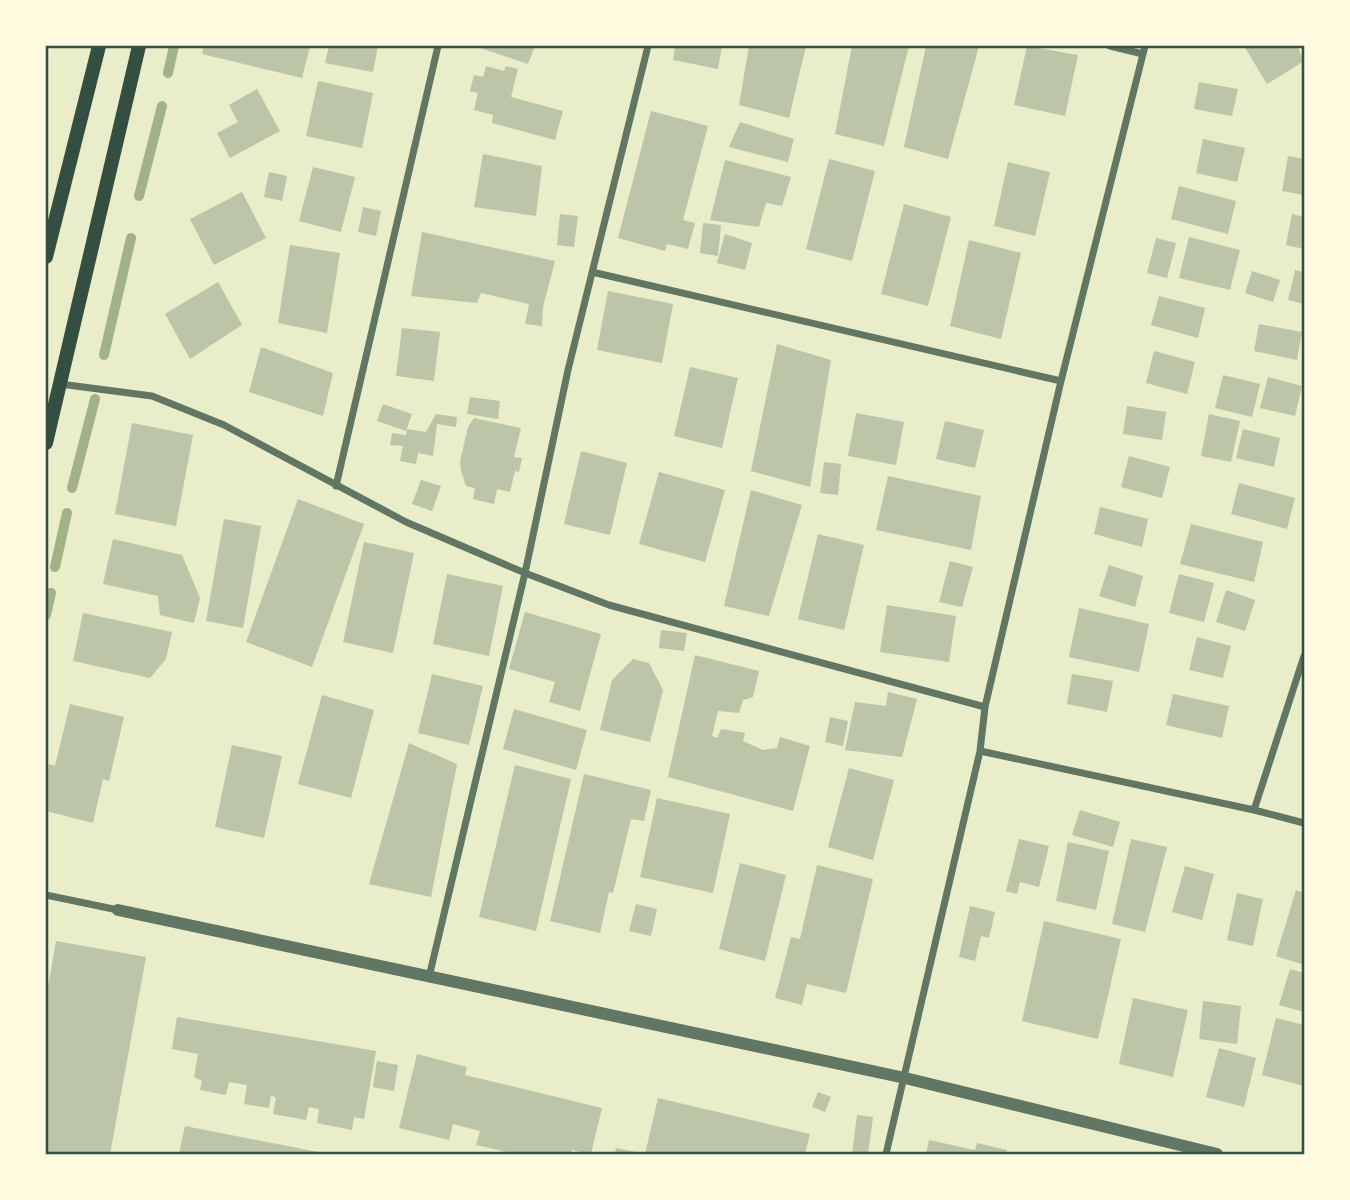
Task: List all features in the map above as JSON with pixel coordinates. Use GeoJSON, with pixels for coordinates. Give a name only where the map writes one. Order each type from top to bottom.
{"type":"FeatureCollection","features":[{"type":"Feature","properties":{"kind":"main road"},"geometry":{"type":"LineString","coordinates":[[46,257],[99,46]]}},
{"type":"Feature","properties":{"kind":"main road"},"geometry":{"type":"LineString","coordinates":[[46,443],[139,46]]}},
{"type":"Feature","properties":{"kind":"street"},"geometry":{"type":"LineString","coordinates":[[336,486],[438,46]]}},
{"type":"Feature","properties":{"kind":"street"},"geometry":{"type":"LineString","coordinates":[[429,977],[525,573],[568,370],[648,46]]}},
{"type":"Feature","properties":{"kind":"street"},"geometry":{"type":"LineString","coordinates":[[886,1154],[980,751],[985,707],[1061,381],[1144,50],[1110,46]]}},
{"type":"Feature","properties":{"kind":"street"},"geometry":{"type":"LineString","coordinates":[[592,272],[1061,381]]}},
{"type":"Feature","properties":{"kind":"street"},"geometry":{"type":"LineString","coordinates":[[60,383],[152,396],[224,425],[406,522],[525,573],[609,605],[985,707]]}},
{"type":"Feature","properties":{"kind":"street"},"geometry":{"type":"LineString","coordinates":[[1254,810],[1304,656]]}},
{"type":"Feature","properties":{"kind":"street"},"geometry":{"type":"LineString","coordinates":[[980,751],[1304,823]]}},
{"type":"Feature","properties":{"kind":"street"},"geometry":{"type":"LineString","coordinates":[[46,895],[905,1079],[1217,1154]]}},
{"type":"Feature","properties":{"kind":"building"},"geometry":{"type":"Polygon","coordinates":[[[204,46],[310,46],[302,78],[202,54],[204,46]]]}},
{"type":"Feature","properties":{"kind":"building"},"geometry":{"type":"Polygon","coordinates":[[[329,46],[378,46],[373,72],[325,63],[329,46]]]}},
{"type":"Feature","properties":{"kind":"building"},"geometry":{"type":"Polygon","coordinates":[[[474,46],[535,46],[528,64],[474,46]]]}},
{"type":"Feature","properties":{"kind":"building"},"geometry":{"type":"Polygon","coordinates":[[[675,46],[722,46],[718,69],[673,60],[675,46]]]}},
{"type":"Feature","properties":{"kind":"building"},"geometry":{"type":"Polygon","coordinates":[[[749,46],[806,46],[789,118],[739,105],[749,46]]]}},
{"type":"Feature","properties":{"kind":"building"},"geometry":{"type":"Polygon","coordinates":[[[852,46],[909,46],[884,146],[835,134],[852,46]]]}},
{"type":"Feature","properties":{"kind":"building"},"geometry":{"type":"Polygon","coordinates":[[[926,46],[979,46],[948,159],[904,147],[926,46]]]}},
{"type":"Feature","properties":{"kind":"building"},"geometry":{"type":"Polygon","coordinates":[[[1027,46],[1078,55],[1065,116],[1014,105],[1027,46]]]}},
{"type":"Feature","properties":{"kind":"building"},"geometry":{"type":"Polygon","coordinates":[[[1244,46],[1297,46],[1304,61],[1267,84],[1244,46]]]}},
{"type":"Feature","properties":{"kind":"building"},"geometry":{"type":"Polygon","coordinates":[[[486,66],[504,71],[506,66],[518,69],[511,97],[563,111],[555,140],[492,123],[493,115],[474,110],[478,93],[470,91],[474,75],[483,77],[486,66]]]}},
{"type":"Feature","properties":{"kind":"building"},"geometry":{"type":"Polygon","coordinates":[[[318,81],[373,93],[362,148],[306,136],[318,81]]]}},
{"type":"Feature","properties":{"kind":"building"},"geometry":{"type":"Polygon","coordinates":[[[1199,82],[1238,89],[1232,116],[1194,109],[1199,82]]]}},
{"type":"Feature","properties":{"kind":"building"},"geometry":{"type":"Polygon","coordinates":[[[257,89],[280,131],[230,158],[217,133],[238,122],[229,105],[257,89]]]}},
{"type":"Feature","properties":{"kind":"building"},"geometry":{"type":"Polygon","coordinates":[[[651,111],[708,126],[683,220],[695,223],[688,249],[667,244],[665,251],[618,238],[651,111]]]}},
{"type":"Feature","properties":{"kind":"building"},"geometry":{"type":"Polygon","coordinates":[[[740,122],[794,139],[788,162],[729,147],[740,122]]]}},
{"type":"Feature","properties":{"kind":"building"},"geometry":{"type":"Polygon","coordinates":[[[1203,139],[1245,148],[1237,182],[1196,173],[1203,139]]]}},
{"type":"Feature","properties":{"kind":"building"},"geometry":{"type":"Polygon","coordinates":[[[483,154],[542,166],[536,216],[474,207],[483,154]]]}},
{"type":"Feature","properties":{"kind":"building"},"geometry":{"type":"Polygon","coordinates":[[[1288,156],[1304,159],[1304,195],[1282,191],[1288,156]]]}},
{"type":"Feature","properties":{"kind":"building"},"geometry":{"type":"Polygon","coordinates":[[[829,159],[875,171],[852,261],[806,249],[829,159]]]}},
{"type":"Feature","properties":{"kind":"building"},"geometry":{"type":"Polygon","coordinates":[[[725,160],[791,177],[782,206],[766,203],[759,227],[710,220],[725,160]]]}},
{"type":"Feature","properties":{"kind":"building"},"geometry":{"type":"Polygon","coordinates":[[[1008,162],[1050,172],[1035,236],[994,226],[1008,162]]]}},
{"type":"Feature","properties":{"kind":"building"},"geometry":{"type":"Polygon","coordinates":[[[313,167],[355,177],[341,232],[299,221],[313,167]]]}},
{"type":"Feature","properties":{"kind":"building"},"geometry":{"type":"Polygon","coordinates":[[[269,172],[287,176],[282,201],[264,197],[269,172]]]}},
{"type":"Feature","properties":{"kind":"building"},"geometry":{"type":"Polygon","coordinates":[[[1179,186],[1236,201],[1228,234],[1171,219],[1179,186]]]}},
{"type":"Feature","properties":{"kind":"building"},"geometry":{"type":"Polygon","coordinates":[[[242,192],[266,238],[214,265],[190,219],[242,192]]]}},
{"type":"Feature","properties":{"kind":"building"},"geometry":{"type":"Polygon","coordinates":[[[904,204],[951,217],[928,306],[881,294],[904,204]]]}},
{"type":"Feature","properties":{"kind":"building"},"geometry":{"type":"Polygon","coordinates":[[[363,207],[381,211],[376,236],[358,232],[363,207]]]}},
{"type":"Feature","properties":{"kind":"building"},"geometry":{"type":"Polygon","coordinates":[[[560,214],[578,216],[574,247],[557,245],[560,214]]]}},
{"type":"Feature","properties":{"kind":"building"},"geometry":{"type":"Polygon","coordinates":[[[1292,214],[1304,217],[1304,249],[1286,245],[1292,214]]]}},
{"type":"Feature","properties":{"kind":"building"},"geometry":{"type":"Polygon","coordinates":[[[703,223],[721,225],[718,256],[700,253],[703,223]]]}},
{"type":"Feature","properties":{"kind":"building"},"geometry":{"type":"Polygon","coordinates":[[[422,232],[555,261],[543,307],[542,326],[525,324],[529,304],[481,293],[477,303],[411,296],[422,232]]]}},
{"type":"Feature","properties":{"kind":"building"},"geometry":{"type":"Polygon","coordinates":[[[725,234],[752,243],[745,270],[717,263],[725,234]]]}},
{"type":"Feature","properties":{"kind":"building"},"geometry":{"type":"Polygon","coordinates":[[[1189,237],[1240,250],[1230,290],[1179,278],[1189,237]]]}},
{"type":"Feature","properties":{"kind":"building"},"geometry":{"type":"Polygon","coordinates":[[[1156,238],[1176,243],[1167,278],[1147,273],[1156,238]]]}},
{"type":"Feature","properties":{"kind":"building"},"geometry":{"type":"Polygon","coordinates":[[[969,240],[1021,253],[1001,339],[950,326],[969,240]]]}},
{"type":"Feature","properties":{"kind":"building"},"geometry":{"type":"Polygon","coordinates":[[[290,245],[340,253],[327,333],[278,323],[290,245]]]}},
{"type":"Feature","properties":{"kind":"building"},"geometry":{"type":"Polygon","coordinates":[[[1295,270],[1304,272],[1304,304],[1288,300],[1295,270]]]}},
{"type":"Feature","properties":{"kind":"building"},"geometry":{"type":"Polygon","coordinates":[[[1252,271],[1280,280],[1273,302],[1245,293],[1252,271]]]}},
{"type":"Feature","properties":{"kind":"building"},"geometry":{"type":"Polygon","coordinates":[[[218,282],[242,325],[190,359],[165,314],[218,282]]]}},
{"type":"Feature","properties":{"kind":"building"},"geometry":{"type":"Polygon","coordinates":[[[608,291],[673,304],[662,363],[597,350],[608,291]]]}},
{"type":"Feature","properties":{"kind":"building"},"geometry":{"type":"Polygon","coordinates":[[[1159,296],[1205,308],[1198,338],[1151,325],[1159,296]]]}},
{"type":"Feature","properties":{"kind":"building"},"geometry":{"type":"Polygon","coordinates":[[[1259,324],[1302,332],[1297,360],[1254,351],[1259,324]]]}},
{"type":"Feature","properties":{"kind":"building"},"geometry":{"type":"Polygon","coordinates":[[[402,328],[440,332],[434,381],[396,376],[402,328]]]}},
{"type":"Feature","properties":{"kind":"building"},"geometry":{"type":"Polygon","coordinates":[[[777,344],[831,360],[810,487],[751,471],[777,344]]]}},
{"type":"Feature","properties":{"kind":"building"},"geometry":{"type":"Polygon","coordinates":[[[261,347],[333,373],[323,416],[249,392],[261,347]]]}},
{"type":"Feature","properties":{"kind":"building"},"geometry":{"type":"Polygon","coordinates":[[[1154,351],[1195,362],[1187,394],[1146,383],[1154,351]]]}},
{"type":"Feature","properties":{"kind":"building"},"geometry":{"type":"Polygon","coordinates":[[[690,367],[738,378],[722,448],[674,436],[690,367]]]}},
{"type":"Feature","properties":{"kind":"building"},"geometry":{"type":"Polygon","coordinates":[[[1223,375],[1260,384],[1252,417],[1215,408],[1223,375]]]}},
{"type":"Feature","properties":{"kind":"building"},"geometry":{"type":"Polygon","coordinates":[[[1268,377],[1302,386],[1295,416],[1260,408],[1268,377]]]}},
{"type":"Feature","properties":{"kind":"building"},"geometry":{"type":"Polygon","coordinates":[[[470,397],[500,401],[498,419],[467,414],[470,397]]]}},
{"type":"Feature","properties":{"kind":"building"},"geometry":{"type":"Polygon","coordinates":[[[383,404],[412,414],[406,431],[377,421],[383,404]]]}},
{"type":"Feature","properties":{"kind":"building"},"geometry":{"type":"Polygon","coordinates":[[[1127,406],[1166,412],[1162,440],[1123,434],[1127,406]]]}},
{"type":"Feature","properties":{"kind":"building"},"geometry":{"type":"Polygon","coordinates":[[[856,413],[904,422],[896,465],[848,456],[856,413]]]}},
{"type":"Feature","properties":{"kind":"building"},"geometry":{"type":"Polygon","coordinates":[[[436,414],[457,417],[456,427],[437,424],[433,456],[418,453],[416,464],[400,461],[403,446],[390,445],[392,433],[406,435],[407,429],[426,432],[436,414]]]}},
{"type":"Feature","properties":{"kind":"building"},"geometry":{"type":"Polygon","coordinates":[[[1209,414],[1240,421],[1231,462],[1201,456],[1209,414]]]}},
{"type":"Feature","properties":{"kind":"building"},"geometry":{"type":"Polygon","coordinates":[[[474,418],[521,428],[514,457],[522,458],[519,472],[515,471],[510,492],[497,489],[494,504],[473,499],[475,488],[466,486],[461,471],[460,461],[468,427],[474,418]]]}},
{"type":"Feature","properties":{"kind":"building"},"geometry":{"type":"Polygon","coordinates":[[[945,421],[984,430],[975,468],[936,459],[945,421]]]}},
{"type":"Feature","properties":{"kind":"building"},"geometry":{"type":"Polygon","coordinates":[[[132,423],[193,435],[176,526],[115,514],[132,423]]]}},
{"type":"Feature","properties":{"kind":"building"},"geometry":{"type":"Polygon","coordinates":[[[1243,429],[1280,438],[1274,467],[1236,458],[1243,429]]]}},
{"type":"Feature","properties":{"kind":"building"},"geometry":{"type":"Polygon","coordinates":[[[581,451],[627,463],[610,535],[564,524],[581,451]]]}},
{"type":"Feature","properties":{"kind":"building"},"geometry":{"type":"Polygon","coordinates":[[[1129,456],[1170,467],[1162,498],[1121,487],[1129,456]]]}},
{"type":"Feature","properties":{"kind":"building"},"geometry":{"type":"Polygon","coordinates":[[[824,462],[841,464],[838,495],[820,493],[824,462]]]}},
{"type":"Feature","properties":{"kind":"building"},"geometry":{"type":"Polygon","coordinates":[[[659,472],[725,490],[705,562],[639,544],[659,472]]]}},
{"type":"Feature","properties":{"kind":"building"},"geometry":{"type":"Polygon","coordinates":[[[888,476],[981,496],[971,550],[876,530],[888,476]]]}},
{"type":"Feature","properties":{"kind":"building"},"geometry":{"type":"Polygon","coordinates":[[[421,480],[441,486],[432,511],[412,504],[421,480]]]}},
{"type":"Feature","properties":{"kind":"building"},"geometry":{"type":"Polygon","coordinates":[[[1239,483],[1295,498],[1287,529],[1231,514],[1239,483]]]}},
{"type":"Feature","properties":{"kind":"building"},"geometry":{"type":"Polygon","coordinates":[[[751,490],[802,505],[769,616],[724,606],[751,490]]]}},
{"type":"Feature","properties":{"kind":"building"},"geometry":{"type":"Polygon","coordinates":[[[298,499],[364,524],[312,667],[246,642],[298,499]]]}},
{"type":"Feature","properties":{"kind":"building"},"geometry":{"type":"Polygon","coordinates":[[[1100,507],[1148,519],[1142,547],[1094,534],[1100,507]]]}},
{"type":"Feature","properties":{"kind":"building"},"geometry":{"type":"Polygon","coordinates":[[[224,519],[261,526],[243,628],[206,621],[224,519]]]}},
{"type":"Feature","properties":{"kind":"building"},"geometry":{"type":"Polygon","coordinates":[[[1191,524],[1263,542],[1254,582],[1180,564],[1191,524]]]}},
{"type":"Feature","properties":{"kind":"building"},"geometry":{"type":"Polygon","coordinates":[[[818,534],[864,545],[844,630],[798,619],[818,534]]]}},
{"type":"Feature","properties":{"kind":"building"},"geometry":{"type":"Polygon","coordinates":[[[113,539],[182,555],[200,598],[194,623],[160,615],[158,596],[103,584],[113,539]]]}},
{"type":"Feature","properties":{"kind":"building"},"geometry":{"type":"Polygon","coordinates":[[[364,542],[414,553],[393,653],[343,642],[364,542]]]}},
{"type":"Feature","properties":{"kind":"building"},"geometry":{"type":"Polygon","coordinates":[[[950,561],[973,567],[962,607],[939,602],[950,561]]]}},
{"type":"Feature","properties":{"kind":"building"},"geometry":{"type":"Polygon","coordinates":[[[1109,565],[1143,576],[1135,607],[1099,596],[1109,565]]]}},
{"type":"Feature","properties":{"kind":"building"},"geometry":{"type":"Polygon","coordinates":[[[447,574],[503,586],[489,656],[433,644],[447,574]]]}},
{"type":"Feature","properties":{"kind":"building"},"geometry":{"type":"Polygon","coordinates":[[[1179,574],[1214,583],[1204,622],[1169,613],[1179,574]]]}},
{"type":"Feature","properties":{"kind":"building"},"geometry":{"type":"Polygon","coordinates":[[[1226,590],[1255,600],[1245,631],[1216,622],[1226,590]]]}},
{"type":"Feature","properties":{"kind":"building"},"geometry":{"type":"Polygon","coordinates":[[[887,605],[956,616],[949,662],[880,652],[887,605]]]}},
{"type":"Feature","properties":{"kind":"building"},"geometry":{"type":"Polygon","coordinates":[[[1079,608],[1149,624],[1139,672],[1069,657],[1079,608]]]}},
{"type":"Feature","properties":{"kind":"building"},"geometry":{"type":"Polygon","coordinates":[[[525,612],[601,634],[580,711],[549,702],[555,682],[509,669],[525,612]]]}},
{"type":"Feature","properties":{"kind":"building"},"geometry":{"type":"Polygon","coordinates":[[[83,613],[172,632],[166,659],[150,678],[73,661],[83,613]]]}},
{"type":"Feature","properties":{"kind":"building"},"geometry":{"type":"Polygon","coordinates":[[[661,630],[687,633],[684,651],[659,648],[661,630]]]}},
{"type":"Feature","properties":{"kind":"building"},"geometry":{"type":"Polygon","coordinates":[[[1197,637],[1231,646],[1223,678],[1189,670],[1197,637]]]}},
{"type":"Feature","properties":{"kind":"building"},"geometry":{"type":"Polygon","coordinates":[[[695,655],[759,671],[753,697],[743,700],[739,713],[718,711],[712,736],[717,738],[721,729],[745,733],[743,741],[763,750],[777,748],[780,737],[810,746],[793,811],[668,777],[695,655]]]}},
{"type":"Feature","properties":{"kind":"building"},"geometry":{"type":"Polygon","coordinates":[[[633,659],[649,663],[663,690],[650,742],[600,730],[612,680],[633,659]]]}},
{"type":"Feature","properties":{"kind":"building"},"geometry":{"type":"Polygon","coordinates":[[[432,674],[483,686],[469,745],[418,733],[432,674]]]}},
{"type":"Feature","properties":{"kind":"building"},"geometry":{"type":"Polygon","coordinates":[[[1072,674],[1113,681],[1107,712],[1067,704],[1072,674]]]}},
{"type":"Feature","properties":{"kind":"building"},"geometry":{"type":"Polygon","coordinates":[[[888,692],[917,699],[902,757],[845,750],[855,702],[886,706],[888,692]]]}},
{"type":"Feature","properties":{"kind":"building"},"geometry":{"type":"Polygon","coordinates":[[[1173,694],[1229,706],[1222,738],[1166,725],[1173,694]]]}},
{"type":"Feature","properties":{"kind":"building"},"geometry":{"type":"Polygon","coordinates":[[[322,695],[374,710],[351,798],[298,784],[322,695]]]}},
{"type":"Feature","properties":{"kind":"building"},"geometry":{"type":"Polygon","coordinates":[[[70,704],[124,717],[109,781],[103,779],[93,823],[46,811],[49,764],[55,766],[70,704]]]}},
{"type":"Feature","properties":{"kind":"building"},"geometry":{"type":"Polygon","coordinates":[[[514,709],[587,730],[576,770],[503,749],[514,709]]]}},
{"type":"Feature","properties":{"kind":"building"},"geometry":{"type":"Polygon","coordinates":[[[830,717],[848,721],[843,746],[825,742],[830,717]]]}},
{"type":"Feature","properties":{"kind":"building"},"geometry":{"type":"Polygon","coordinates":[[[409,743],[457,764],[431,897],[369,884],[409,743]]]}},
{"type":"Feature","properties":{"kind":"building"},"geometry":{"type":"Polygon","coordinates":[[[232,745],[282,756],[264,838],[215,827],[232,745]]]}},
{"type":"Feature","properties":{"kind":"building"},"geometry":{"type":"Polygon","coordinates":[[[515,765],[571,779],[536,931],[479,917],[515,765]]]}},
{"type":"Feature","properties":{"kind":"building"},"geometry":{"type":"Polygon","coordinates":[[[849,768],[894,780],[873,860],[828,847],[849,768]]]}},
{"type":"Feature","properties":{"kind":"building"},"geometry":{"type":"Polygon","coordinates":[[[584,774],[651,790],[644,821],[631,819],[600,933],[550,921],[584,774]]]}},
{"type":"Feature","properties":{"kind":"building"},"geometry":{"type":"Polygon","coordinates":[[[657,798],[730,814],[713,893],[640,877],[657,798]]]}},
{"type":"Feature","properties":{"kind":"building"},"geometry":{"type":"Polygon","coordinates":[[[1080,810],[1120,822],[1113,847],[1072,835],[1080,810]]]}},
{"type":"Feature","properties":{"kind":"building"},"geometry":{"type":"Polygon","coordinates":[[[1019,839],[1049,846],[1039,887],[1020,882],[1017,894],[1006,891],[1019,839]]]}},
{"type":"Feature","properties":{"kind":"building"},"geometry":{"type":"Polygon","coordinates":[[[1131,839],[1167,847],[1145,932],[1112,924],[1131,839]]]}},
{"type":"Feature","properties":{"kind":"building"},"geometry":{"type":"Polygon","coordinates":[[[1068,842],[1109,851],[1096,910],[1056,901],[1068,842]]]}},
{"type":"Feature","properties":{"kind":"building"},"geometry":{"type":"Polygon","coordinates":[[[740,863],[786,875],[765,961],[719,949],[740,863]]]}},
{"type":"Feature","properties":{"kind":"building"},"geometry":{"type":"Polygon","coordinates":[[[817,865],[873,879],[846,993],[807,984],[802,1005],[775,998],[791,937],[800,939],[817,865]]]}},
{"type":"Feature","properties":{"kind":"building"},"geometry":{"type":"Polygon","coordinates":[[[1185,866],[1214,874],[1202,920],[1172,912],[1185,866]]]}},
{"type":"Feature","properties":{"kind":"building"},"geometry":{"type":"Polygon","coordinates":[[[1296,890],[1304,893],[1304,965],[1276,956],[1296,890]]]}},
{"type":"Feature","properties":{"kind":"building"},"geometry":{"type":"Polygon","coordinates":[[[1237,893],[1263,899],[1253,946],[1227,940],[1237,893]]]}},
{"type":"Feature","properties":{"kind":"building"},"geometry":{"type":"Polygon","coordinates":[[[636,904],[657,909],[651,936],[629,931],[636,904]]]}},
{"type":"Feature","properties":{"kind":"building"},"geometry":{"type":"Polygon","coordinates":[[[970,906],[995,912],[989,938],[981,936],[975,961],[959,957],[970,906]]]}},
{"type":"Feature","properties":{"kind":"building"},"geometry":{"type":"Polygon","coordinates":[[[1044,921],[1121,939],[1098,1039],[1022,1021],[1044,921]]]}},
{"type":"Feature","properties":{"kind":"building"},"geometry":{"type":"Polygon","coordinates":[[[56,941],[146,957],[110,1154],[46,1154],[46,999],[56,941]]]}},
{"type":"Feature","properties":{"kind":"building"},"geometry":{"type":"Polygon","coordinates":[[[1290,969],[1304,973],[1304,1012],[1279,1005],[1290,969]]]}},
{"type":"Feature","properties":{"kind":"building"},"geometry":{"type":"Polygon","coordinates":[[[1133,998],[1188,1010],[1173,1077],[1119,1064],[1133,998]]]}},
{"type":"Feature","properties":{"kind":"building"},"geometry":{"type":"Polygon","coordinates":[[[1203,1001],[1241,1006],[1237,1044],[1199,1039],[1203,1001]]]}},
{"type":"Feature","properties":{"kind":"building"},"geometry":{"type":"Polygon","coordinates":[[[177,1017],[376,1051],[364,1119],[354,1117],[352,1130],[317,1123],[319,1109],[309,1107],[306,1120],[273,1114],[276,1098],[271,1095],[269,1108],[244,1104],[247,1085],[229,1082],[226,1095],[200,1090],[202,1081],[194,1077],[198,1054],[172,1049],[177,1017]]]}},
{"type":"Feature","properties":{"kind":"building"},"geometry":{"type":"Polygon","coordinates":[[[1276,1018],[1304,1025],[1304,1086],[1262,1075],[1276,1018]]]}},
{"type":"Feature","properties":{"kind":"building"},"geometry":{"type":"Polygon","coordinates":[[[1219,1048],[1256,1058],[1244,1107],[1206,1097],[1219,1048]]]}},
{"type":"Feature","properties":{"kind":"building"},"geometry":{"type":"Polygon","coordinates":[[[417,1054],[467,1067],[465,1075],[602,1108],[591,1154],[572,1150],[571,1154],[516,1154],[476,1145],[480,1131],[453,1124],[449,1140],[399,1128],[417,1054]]]}},
{"type":"Feature","properties":{"kind":"building"},"geometry":{"type":"Polygon","coordinates":[[[377,1061],[398,1065],[394,1091],[373,1087],[377,1061]]]}},
{"type":"Feature","properties":{"kind":"building"},"geometry":{"type":"Polygon","coordinates":[[[818,1092],[831,1097],[825,1112],[812,1107],[818,1092]]]}},
{"type":"Feature","properties":{"kind":"building"},"geometry":{"type":"Polygon","coordinates":[[[658,1098],[810,1134],[805,1154],[645,1154],[658,1098]]]}},
{"type":"Feature","properties":{"kind":"building"},"geometry":{"type":"Polygon","coordinates":[[[857,1115],[873,1117],[868,1154],[852,1154],[857,1115]]]}},
{"type":"Feature","properties":{"kind":"building"},"geometry":{"type":"Polygon","coordinates":[[[185,1126],[323,1153],[179,1154],[185,1126]]]}},
{"type":"Feature","properties":{"kind":"building"},"geometry":{"type":"Polygon","coordinates":[[[929,1140],[975,1150],[977,1143],[1007,1150],[1006,1154],[926,1154],[929,1140]]]}},
{"type":"Feature","properties":{"kind":"building"},"geometry":{"type":"Polygon","coordinates":[[[616,1148],[641,1153],[641,1154],[615,1154],[616,1148]]]}},
{"type":"Feature","properties":{"kind":"waterway"},"geometry":{"type":"LineString","coordinates":[[168,73],[174,46]]}},
{"type":"Feature","properties":{"kind":"waterway"},"geometry":{"type":"LineString","coordinates":[[139,196],[162,106]]}},
{"type":"Feature","properties":{"kind":"waterway"},"geometry":{"type":"LineString","coordinates":[[104,355],[131,238]]}},
{"type":"Feature","properties":{"kind":"waterway"},"geometry":{"type":"LineString","coordinates":[[72,488],[95,399]]}},
{"type":"Feature","properties":{"kind":"waterway"},"geometry":{"type":"LineString","coordinates":[[55,567],[67,513]]}},
{"type":"Feature","properties":{"kind":"waterway"},"geometry":{"type":"LineString","coordinates":[[46,615],[51,593]]}}]}
